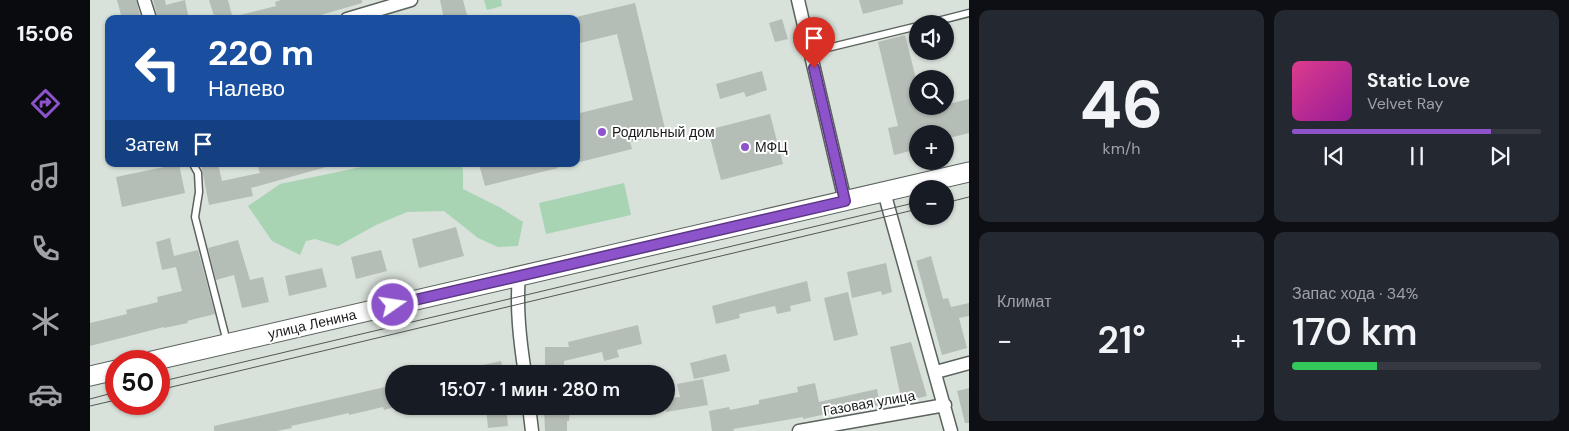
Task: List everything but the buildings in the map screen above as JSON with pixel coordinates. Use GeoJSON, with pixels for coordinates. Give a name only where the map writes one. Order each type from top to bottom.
{"type":"FeatureCollection","features":[{"type":"Feature","properties":{"kind":"main road","name":"улица Ленина"},"geometry":{"type":"LineString","coordinates":[[170,357],[969,172]]}},
{"type":"Feature","properties":{"kind":"main road"},"geometry":{"type":"LineString","coordinates":[[90,376],[105,373]]}},
{"type":"Feature","properties":{"kind":"street"},"geometry":{"type":"LineString","coordinates":[[144,0],[149,15]]}},
{"type":"Feature","properties":{"kind":"street"},"geometry":{"type":"LineString","coordinates":[[360,15],[411,0]]}},
{"type":"Feature","properties":{"kind":"street"},"geometry":{"type":"LineString","coordinates":[[798,0],[811,52],[816,84],[845,201]]}},
{"type":"Feature","properties":{"kind":"street"},"geometry":{"type":"LineString","coordinates":[[884,192],[951,431]]}},
{"type":"Feature","properties":{"kind":"street"},"geometry":{"type":"LineString","coordinates":[[519,275],[517,297],[523,365]]}},
{"type":"Feature","properties":{"kind":"street"},"geometry":{"type":"LineString","coordinates":[[936,372],[969,364]]}},
{"type":"Feature","properties":{"kind":"street","name":"Газовая улица"},"geometry":{"type":"LineString","coordinates":[[799,431],[944,405]]}},
{"type":"Feature","properties":{"kind":"street"},"geometry":{"type":"LineString","coordinates":[[530,415],[532,431]]}},
{"type":"Feature","properties":{"kind":"lane"},"geometry":{"type":"LineString","coordinates":[[954,17],[969,13]]}},
{"type":"Feature","properties":{"kind":"lane"},"geometry":{"type":"LineString","coordinates":[[811,52],[909,28]]}},
{"type":"Feature","properties":{"kind":"lane"},"geometry":{"type":"LineString","coordinates":[[195,167],[198,173],[200,192],[194,217],[228,344]]}},
{"type":"Feature","properties":{"kind":"green space"},"geometry":{"type":"Polygon","coordinates":[[[484,0],[501,0],[502,6],[487,10],[484,0]]]}},
{"type":"Feature","properties":{"kind":"green space"},"geometry":{"type":"Polygon","coordinates":[[[362,167],[462,167],[463,189],[501,208],[523,222],[518,246],[498,247],[478,238],[444,211],[407,212],[376,225],[338,246],[315,239],[306,241],[300,255],[272,241],[248,206],[280,184],[362,167]]]}},
{"type":"Feature","properties":{"kind":"green space"},"geometry":{"type":"Polygon","coordinates":[[[624,183],[631,215],[546,234],[539,203],[624,183]]]}},
{"type":"Feature","properties":{"kind":"tram line"},"geometry":{"type":"LineString","coordinates":[[954,201],[969,197]]}},
{"type":"Feature","properties":{"kind":"tram line"},"geometry":{"type":"LineString","coordinates":[[170,379],[909,204]]}},
{"type":"Feature","properties":{"kind":"tram line"},"geometry":{"type":"LineString","coordinates":[[170,387],[909,211]]}},
{"type":"Feature","properties":{"kind":"tram line"},"geometry":{"type":"LineString","coordinates":[[90,399],[105,395]]}},
{"type":"Feature","properties":{"kind":"tram line"},"geometry":{"type":"LineString","coordinates":[[90,406],[105,403]]}},
{"type":"Feature","properties":{"kind":"place","name":"Родильный дом"},"geometry":{"type":"Point","coordinates":[602,132]}},
{"type":"Feature","properties":{"kind":"place","name":"МФЦ"},"geometry":{"type":"Point","coordinates":[745,147]}},
{"type":"Feature","properties":{"kind":"route"},"geometry":{"type":"LineString","coordinates":[[393,305],[845,201],[816,84],[814,68]]}}]}
